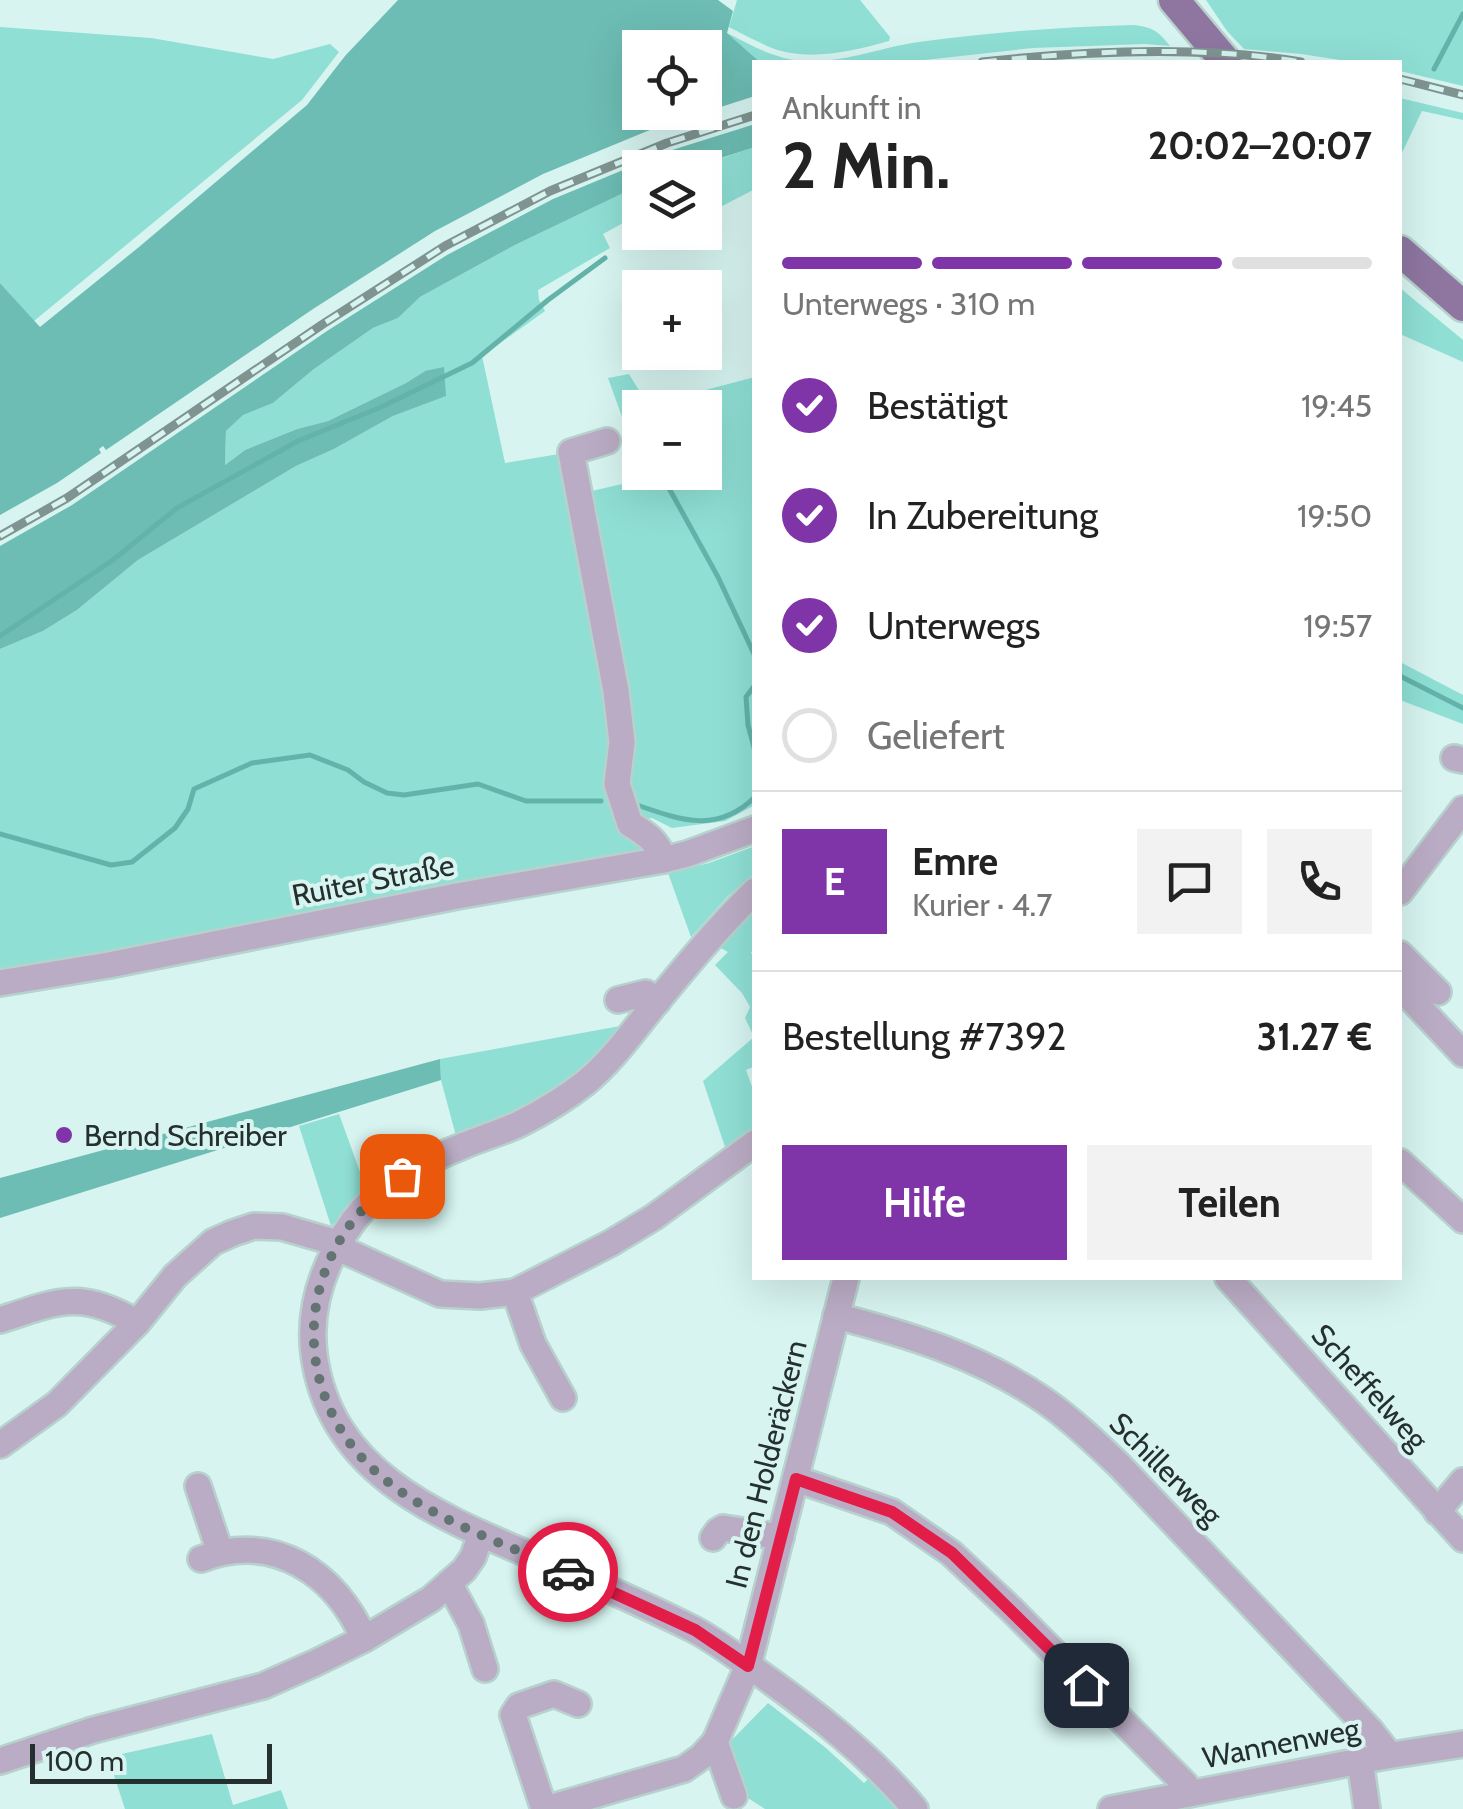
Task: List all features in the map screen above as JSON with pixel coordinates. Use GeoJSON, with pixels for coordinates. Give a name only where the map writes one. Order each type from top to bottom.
{"type":"FeatureCollection","features":[{"type":"Feature","properties":{"kind":"main road"},"geometry":{"type":"LineString","coordinates":[[1174,0],[1224,60]]}},
{"type":"Feature","properties":{"kind":"main road"},"geometry":{"type":"LineString","coordinates":[[1402,253],[1463,306]]}},
{"type":"Feature","properties":{"kind":"street"},"geometry":{"type":"LineString","coordinates":[[607,441],[572,452],[616,692],[622,742],[617,784],[630,824],[660,847],[663,860]]}},
{"type":"Feature","properties":{"kind":"street"},"geometry":{"type":"LineString","coordinates":[[1402,889],[1463,809]]}},
{"type":"Feature","properties":{"kind":"street","name":"Ruiter Straße"},"geometry":{"type":"LineString","coordinates":[[0,984],[663,860],[752,830]]}},
{"type":"Feature","properties":{"kind":"street"},"geometry":{"type":"LineString","coordinates":[[752,894],[702,946],[631,1034],[587,1081],[522,1123],[464,1145],[402,1176],[356,1218],[318,1288],[313,1319],[317,1372],[332,1413],[355,1450],[381,1476],[418,1502],[481,1534],[695,1630],[807,1707],[897,1787],[915,1809]]}},
{"type":"Feature","properties":{"kind":"street"},"geometry":{"type":"LineString","coordinates":[[1402,956],[1438,992]]}},
{"type":"Feature","properties":{"kind":"street"},"geometry":{"type":"LineString","coordinates":[[1402,989],[1463,1054]]}},
{"type":"Feature","properties":{"kind":"street"},"geometry":{"type":"LineString","coordinates":[[618,1000],[646,994],[658,1001]]}},
{"type":"Feature","properties":{"kind":"street"},"geometry":{"type":"LineString","coordinates":[[0,1445],[56,1404],[196,1257],[213,1242],[234,1233],[254,1226],[282,1228],[338,1245],[440,1294],[480,1296],[515,1292],[654,1216],[752,1144]]}},
{"type":"Feature","properties":{"kind":"street"},"geometry":{"type":"LineString","coordinates":[[1402,1164],[1463,1220]]}},
{"type":"Feature","properties":{"kind":"street","name":"In den Holderäckern"},"geometry":{"type":"LineString","coordinates":[[716,1742],[748,1666],[845,1280]]}},
{"type":"Feature","properties":{"kind":"street","name":"Scheffelweg"},"geometry":{"type":"LineString","coordinates":[[1230,1280],[1463,1539]]}},
{"type":"Feature","properties":{"kind":"street"},"geometry":{"type":"LineString","coordinates":[[515,1292],[533,1344],[562,1398]]}},
{"type":"Feature","properties":{"kind":"street"},"geometry":{"type":"LineString","coordinates":[[0,1320],[46,1304],[75,1300],[120,1312],[137,1323]]}},
{"type":"Feature","properties":{"kind":"street","name":"Schillerweg"},"geometry":{"type":"LineString","coordinates":[[836,1316],[968,1357],[1057,1410],[1134,1481],[1370,1730],[1386,1749],[1386,1756]]}},
{"type":"Feature","properties":{"kind":"street"},"geometry":{"type":"LineString","coordinates":[[796,1479],[892,1512],[952,1553],[1190,1793]]}},
{"type":"Feature","properties":{"kind":"street"},"geometry":{"type":"LineString","coordinates":[[1437,1512],[1463,1481]]}},
{"type":"Feature","properties":{"kind":"street"},"geometry":{"type":"LineString","coordinates":[[198,1486],[211,1555],[242,1550],[282,1555],[306,1568],[330,1584],[354,1615],[364,1639]]}},
{"type":"Feature","properties":{"kind":"street"},"geometry":{"type":"LineString","coordinates":[[713,1538],[724,1528],[781,1538]]}},
{"type":"Feature","properties":{"kind":"street"},"geometry":{"type":"LineString","coordinates":[[0,1761],[82,1733],[263,1686],[364,1639],[431,1598],[464,1570],[481,1534]]}},
{"type":"Feature","properties":{"kind":"street"},"geometry":{"type":"LineString","coordinates":[[449,1583],[471,1624],[485,1669]]}},
{"type":"Feature","properties":{"kind":"street"},"geometry":{"type":"LineString","coordinates":[[578,1704],[554,1694],[519,1706],[513,1715],[545,1809],[640,1797],[701,1757],[716,1742],[734,1796]]}},
{"type":"Feature","properties":{"kind":"street","name":"Wannenweg"},"geometry":{"type":"LineString","coordinates":[[1111,1809],[1190,1793],[1221,1798],[1360,1760],[1463,1744]]}},
{"type":"Feature","properties":{"kind":"street"},"geometry":{"type":"LineString","coordinates":[[1360,1760],[1368,1809]]}},
{"type":"Feature","properties":{"kind":"shaded area"},"geometry":{"type":"Polygon","coordinates":[[[398,0],[718,0],[733,11],[727,33],[758,60],[752,60],[752,97],[722,107],[722,30],[622,30],[622,130],[650,130],[543,174],[435,231],[106,450],[103,446],[99,449],[101,453],[57,483],[0,515],[0,283],[40,327],[307,105],[345,56],[398,0]]]}},
{"type":"Feature","properties":{"kind":"shaded area"},"geometry":{"type":"Polygon","coordinates":[[[737,0],[860,0],[890,37],[889,41],[831,54],[786,52],[729,27],[737,0]]]}},
{"type":"Feature","properties":{"kind":"shaded area"},"geometry":{"type":"Polygon","coordinates":[[[1206,0],[1463,0],[1463,86],[1402,71],[1402,60],[1340,60],[1244,49],[1206,0]]]}},
{"type":"Feature","properties":{"kind":"shaded area"},"geometry":{"type":"Polygon","coordinates":[[[1134,25],[1155,31],[1170,46],[1033,48],[924,60],[827,60],[946,38],[1134,25]]]}},
{"type":"Feature","properties":{"kind":"shaded area"},"geometry":{"type":"Polygon","coordinates":[[[0,27],[151,38],[273,59],[330,44],[339,52],[302,100],[34,321],[0,283],[0,27]]]}},
{"type":"Feature","properties":{"kind":"shaded area"},"geometry":{"type":"Polygon","coordinates":[[[727,33],[756,47],[795,60],[758,60],[727,33]]]}},
{"type":"Feature","properties":{"kind":"shaded area"},"geometry":{"type":"Polygon","coordinates":[[[1402,98],[1463,113],[1463,120],[1422,111],[1402,153],[1402,98]]]}},
{"type":"Feature","properties":{"kind":"shaded area"},"geometry":{"type":"Polygon","coordinates":[[[752,125],[752,148],[722,158],[722,150],[672,150],[752,125]]]}},
{"type":"Feature","properties":{"kind":"shaded area"},"geometry":{"type":"Polygon","coordinates":[[[752,148],[752,191],[722,206],[722,158],[752,148]]]}},
{"type":"Feature","properties":{"kind":"shaded area"},"geometry":{"type":"Polygon","coordinates":[[[622,170],[622,194],[515,245],[420,297],[398,318],[373,328],[273,403],[243,415],[226,431],[225,465],[245,450],[328,421],[425,371],[444,367],[446,396],[393,416],[296,466],[138,560],[77,610],[43,631],[0,649],[0,546],[72,505],[327,331],[447,255],[553,199],[622,170]]]}},
{"type":"Feature","properties":{"kind":"shaded area"},"geometry":{"type":"Polygon","coordinates":[[[622,194],[622,224],[603,234],[610,248],[538,290],[545,311],[482,356],[505,463],[571,452],[579,494],[622,484],[622,490],[722,490],[722,390],[705,390],[752,378],[752,807],[725,821],[672,828],[652,818],[638,820],[649,853],[0,978],[0,649],[43,631],[77,610],[138,560],[296,466],[393,416],[445,396],[425,371],[328,421],[245,450],[225,465],[226,431],[243,414],[273,403],[373,328],[398,318],[420,297],[515,245],[622,194]]]}},
{"type":"Feature","properties":{"kind":"shaded area"},"geometry":{"type":"Polygon","coordinates":[[[1402,290],[1463,340],[1463,362],[1402,335],[1402,290]]]}},
{"type":"Feature","properties":{"kind":"shaded area"},"geometry":{"type":"Polygon","coordinates":[[[629,374],[639,390],[622,390],[622,417],[608,378],[629,374]]]}},
{"type":"Feature","properties":{"kind":"shaded area"},"geometry":{"type":"Polygon","coordinates":[[[1402,663],[1463,695],[1463,724],[1402,701],[1402,663]]]}},
{"type":"Feature","properties":{"kind":"shaded area"},"geometry":{"type":"Polygon","coordinates":[[[752,847],[752,876],[691,937],[668,873],[752,847]]]}},
{"type":"Feature","properties":{"kind":"shaded area"},"geometry":{"type":"Polygon","coordinates":[[[752,912],[752,1033],[745,1018],[750,1007],[715,965],[728,952],[717,946],[752,912]]]}},
{"type":"Feature","properties":{"kind":"shaded area"},"geometry":{"type":"Polygon","coordinates":[[[620,1026],[605,1047],[568,1080],[525,1105],[456,1136],[441,1080],[440,1059],[620,1026]]]}},
{"type":"Feature","properties":{"kind":"shaded area"},"geometry":{"type":"Polygon","coordinates":[[[752,1039],[752,1067],[746,1070],[752,1087],[752,1132],[725,1147],[703,1081],[752,1039]]]}},
{"type":"Feature","properties":{"kind":"shaded area"},"geometry":{"type":"Polygon","coordinates":[[[440,1059],[441,1080],[0,1218],[0,1178],[440,1059]]]}},
{"type":"Feature","properties":{"kind":"shaded area"},"geometry":{"type":"Polygon","coordinates":[[[339,1114],[367,1191],[331,1226],[299,1126],[339,1114]]]}},
{"type":"Feature","properties":{"kind":"shaded area"},"geometry":{"type":"Polygon","coordinates":[[[768,1703],[864,1783],[871,1776],[904,1809],[765,1809],[740,1793],[724,1748],[768,1703]]]}},
{"type":"Feature","properties":{"kind":"shaded area"},"geometry":{"type":"Polygon","coordinates":[[[212,1734],[233,1805],[281,1790],[288,1809],[125,1809],[108,1757],[212,1734]]]}},
{"type":"Feature","properties":{"kind":"waterway"},"geometry":{"type":"LineString","coordinates":[[1434,69],[1463,14]]}},
{"type":"Feature","properties":{"kind":"waterway"},"geometry":{"type":"LineString","coordinates":[[0,636],[113,560],[177,508],[298,441],[379,408],[472,363],[605,258]]}},
{"type":"Feature","properties":{"kind":"waterway"},"geometry":{"type":"LineString","coordinates":[[670,490],[752,650]]}},
{"type":"Feature","properties":{"kind":"waterway"},"geometry":{"type":"LineString","coordinates":[[1402,677],[1463,708]]}},
{"type":"Feature","properties":{"kind":"waterway"},"geometry":{"type":"LineString","coordinates":[[752,689],[746,697],[752,740]]}},
{"type":"Feature","properties":{"kind":"waterway"},"geometry":{"type":"LineString","coordinates":[[0,834],[111,865],[132,862],[175,828],[188,809],[194,789],[252,763],[310,755],[348,770],[387,793],[404,795],[478,784],[526,801],[601,801]]}},
{"type":"Feature","properties":{"kind":"waterway"},"geometry":{"type":"LineString","coordinates":[[640,806],[700,821],[727,816],[752,799]]}},
{"type":"Feature","properties":{"kind":"railway"},"geometry":{"type":"LineString","coordinates":[[1005,60],[1142,52],[1222,53],[1285,60]]}},
{"type":"Feature","properties":{"kind":"railway"},"geometry":{"type":"LineString","coordinates":[[1402,80],[1463,95]]}},
{"type":"Feature","properties":{"kind":"railway"},"geometry":{"type":"LineString","coordinates":[[0,536],[67,498],[445,246],[550,191],[667,143],[752,116]]}},
{"type":"Feature","properties":{"kind":"way so far"},"geometry":{"type":"LineString","coordinates":[[402,1176],[356,1218],[318,1288],[314,1349],[324,1395],[355,1450],[393,1486],[481,1534],[568,1572]]}},
{"type":"Feature","properties":{"kind":"place","name":"Bernd Schreiber"},"geometry":{"type":"Point","coordinates":[64,1135]}},
{"type":"Feature","properties":{"kind":"route"},"geometry":{"type":"LineString","coordinates":[[568,1572],[695,1630],[748,1666],[796,1479],[892,1512],[952,1553],[1086,1685]]}}]}
